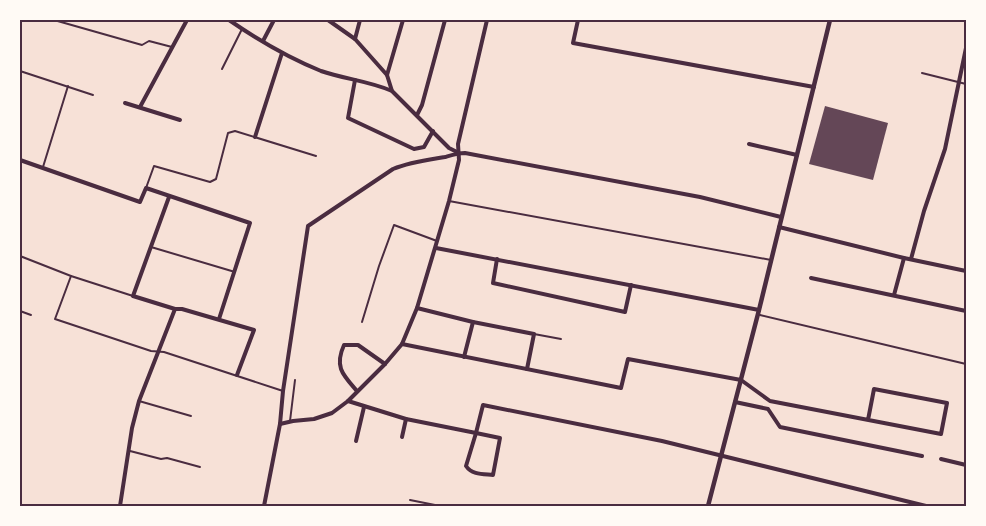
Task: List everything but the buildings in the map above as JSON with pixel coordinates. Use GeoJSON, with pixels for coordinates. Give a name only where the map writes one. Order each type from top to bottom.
{"type":"FeatureCollection","features":[{"type":"Feature","properties":{"kind":"street"},"geometry":{"type":"LineString","coordinates":[[140,107],[187,20]]}},
{"type":"Feature","properties":{"kind":"street"},"geometry":{"type":"LineString","coordinates":[[229,20],[282,53],[322,71],[382,86],[392,91],[450,148],[459,153]]}},
{"type":"Feature","properties":{"kind":"street"},"geometry":{"type":"LineString","coordinates":[[263,42],[274,20]]}},
{"type":"Feature","properties":{"kind":"street"},"geometry":{"type":"LineString","coordinates":[[328,20],[355,39],[387,75],[392,91]]}},
{"type":"Feature","properties":{"kind":"street"},"geometry":{"type":"LineString","coordinates":[[355,39],[360,20]]}},
{"type":"Feature","properties":{"kind":"street"},"geometry":{"type":"LineString","coordinates":[[387,75],[403,20]]}},
{"type":"Feature","properties":{"kind":"street"},"geometry":{"type":"LineString","coordinates":[[416,115],[422,105],[445,20]]}},
{"type":"Feature","properties":{"kind":"street"},"geometry":{"type":"LineString","coordinates":[[280,424],[314,419],[332,413],[348,402],[402,344],[417,308],[449,201],[459,160],[458,144],[487,20]]}},
{"type":"Feature","properties":{"kind":"street"},"geometry":{"type":"LineString","coordinates":[[578,20],[573,43],[814,87]]}},
{"type":"Feature","properties":{"kind":"street"},"geometry":{"type":"LineString","coordinates":[[708,506],[830,20]]}},
{"type":"Feature","properties":{"kind":"street"},"geometry":{"type":"LineString","coordinates":[[911,259],[944,149],[966,48]]}},
{"type":"Feature","properties":{"kind":"street"},"geometry":{"type":"LineString","coordinates":[[255,137],[282,53]]}},
{"type":"Feature","properties":{"kind":"street"},"geometry":{"type":"LineString","coordinates":[[355,80],[348,118],[414,149],[424,147],[433,131]]}},
{"type":"Feature","properties":{"kind":"street"},"geometry":{"type":"LineString","coordinates":[[125,103],[180,120]]}},
{"type":"Feature","properties":{"kind":"street"},"geometry":{"type":"LineString","coordinates":[[749,144],[797,155]]}},
{"type":"Feature","properties":{"kind":"street"},"geometry":{"type":"LineString","coordinates":[[264,506],[280,424],[308,226],[394,169],[407,163],[465,153],[700,197],[781,217]]}},
{"type":"Feature","properties":{"kind":"street"},"geometry":{"type":"LineString","coordinates":[[20,160],[140,202],[146,188],[250,223],[219,320]]}},
{"type":"Feature","properties":{"kind":"street"},"geometry":{"type":"LineString","coordinates":[[169,197],[133,296],[254,330],[237,375]]}},
{"type":"Feature","properties":{"kind":"street"},"geometry":{"type":"LineString","coordinates":[[779,227],[904,258],[966,271]]}},
{"type":"Feature","properties":{"kind":"street"},"geometry":{"type":"LineString","coordinates":[[436,248],[631,285],[758,312]]}},
{"type":"Feature","properties":{"kind":"street"},"geometry":{"type":"LineString","coordinates":[[894,295],[904,258]]}},
{"type":"Feature","properties":{"kind":"street"},"geometry":{"type":"LineString","coordinates":[[497,259],[493,283],[625,312],[631,285]]}},
{"type":"Feature","properties":{"kind":"street"},"geometry":{"type":"LineString","coordinates":[[811,278],[966,310]]}},
{"type":"Feature","properties":{"kind":"street"},"geometry":{"type":"LineString","coordinates":[[417,308],[472,322],[534,334],[527,369]]}},
{"type":"Feature","properties":{"kind":"street"},"geometry":{"type":"LineString","coordinates":[[120,506],[128,450],[139,401],[174,309]]}},
{"type":"Feature","properties":{"kind":"street"},"geometry":{"type":"LineString","coordinates":[[464,357],[472,322]]}},
{"type":"Feature","properties":{"kind":"street"},"geometry":{"type":"LineString","coordinates":[[402,344],[621,388],[628,359],[740,380],[770,401],[868,420],[941,434],[947,403],[874,389],[868,420]]}},
{"type":"Feature","properties":{"kind":"street"},"geometry":{"type":"LineString","coordinates":[[357,391],[339,367],[340,354],[344,345],[358,345],[385,364]]}},
{"type":"Feature","properties":{"kind":"street"},"geometry":{"type":"LineString","coordinates":[[348,402],[406,419],[476,433],[500,438],[493,475],[473,472],[468,470],[466,466],[476,433],[483,405],[662,441],[926,506]]}},
{"type":"Feature","properties":{"kind":"street"},"geometry":{"type":"LineString","coordinates":[[735,402],[768,409],[780,427],[922,456]]}},
{"type":"Feature","properties":{"kind":"street"},"geometry":{"type":"LineString","coordinates":[[356,441],[364,407]]}},
{"type":"Feature","properties":{"kind":"street"},"geometry":{"type":"LineString","coordinates":[[402,437],[406,419]]}},
{"type":"Feature","properties":{"kind":"street"},"geometry":{"type":"LineString","coordinates":[[941,459],[966,465]]}},
{"type":"Feature","properties":{"kind":"lane"},"geometry":{"type":"LineString","coordinates":[[54,20],[142,45],[150,41],[172,47]]}},
{"type":"Feature","properties":{"kind":"lane"},"geometry":{"type":"LineString","coordinates":[[222,69],[242,29]]}},
{"type":"Feature","properties":{"kind":"lane"},"geometry":{"type":"LineString","coordinates":[[20,71],[93,94]]}},
{"type":"Feature","properties":{"kind":"lane"},"geometry":{"type":"LineString","coordinates":[[922,73],[966,84]]}},
{"type":"Feature","properties":{"kind":"lane"},"geometry":{"type":"LineString","coordinates":[[43,168],[68,86]]}},
{"type":"Feature","properties":{"kind":"lane"},"geometry":{"type":"LineString","coordinates":[[146,188],[154,166],[210,182],[216,179],[228,133],[234,130],[316,156]]}},
{"type":"Feature","properties":{"kind":"lane"},"geometry":{"type":"LineString","coordinates":[[449,201],[771,260]]}},
{"type":"Feature","properties":{"kind":"lane"},"geometry":{"type":"LineString","coordinates":[[362,322],[394,225],[437,241]]}},
{"type":"Feature","properties":{"kind":"lane"},"geometry":{"type":"LineString","coordinates":[[151,247],[235,272]]}},
{"type":"Feature","properties":{"kind":"lane"},"geometry":{"type":"LineString","coordinates":[[20,256],[71,276],[133,296]]}},
{"type":"Feature","properties":{"kind":"lane"},"geometry":{"type":"LineString","coordinates":[[71,276],[56,319],[150,351],[164,352],[284,391]]}},
{"type":"Feature","properties":{"kind":"lane"},"geometry":{"type":"LineString","coordinates":[[20,311],[31,315]]}},
{"type":"Feature","properties":{"kind":"lane"},"geometry":{"type":"LineString","coordinates":[[758,312],[966,364]]}},
{"type":"Feature","properties":{"kind":"lane"},"geometry":{"type":"LineString","coordinates":[[534,334],[561,339]]}},
{"type":"Feature","properties":{"kind":"lane"},"geometry":{"type":"LineString","coordinates":[[290,422],[295,380]]}},
{"type":"Feature","properties":{"kind":"lane"},"geometry":{"type":"LineString","coordinates":[[139,401],[191,416]]}},
{"type":"Feature","properties":{"kind":"lane"},"geometry":{"type":"LineString","coordinates":[[128,450],[200,467]]}},
{"type":"Feature","properties":{"kind":"lane"},"geometry":{"type":"LineString","coordinates":[[410,500],[440,506]]}}]}
